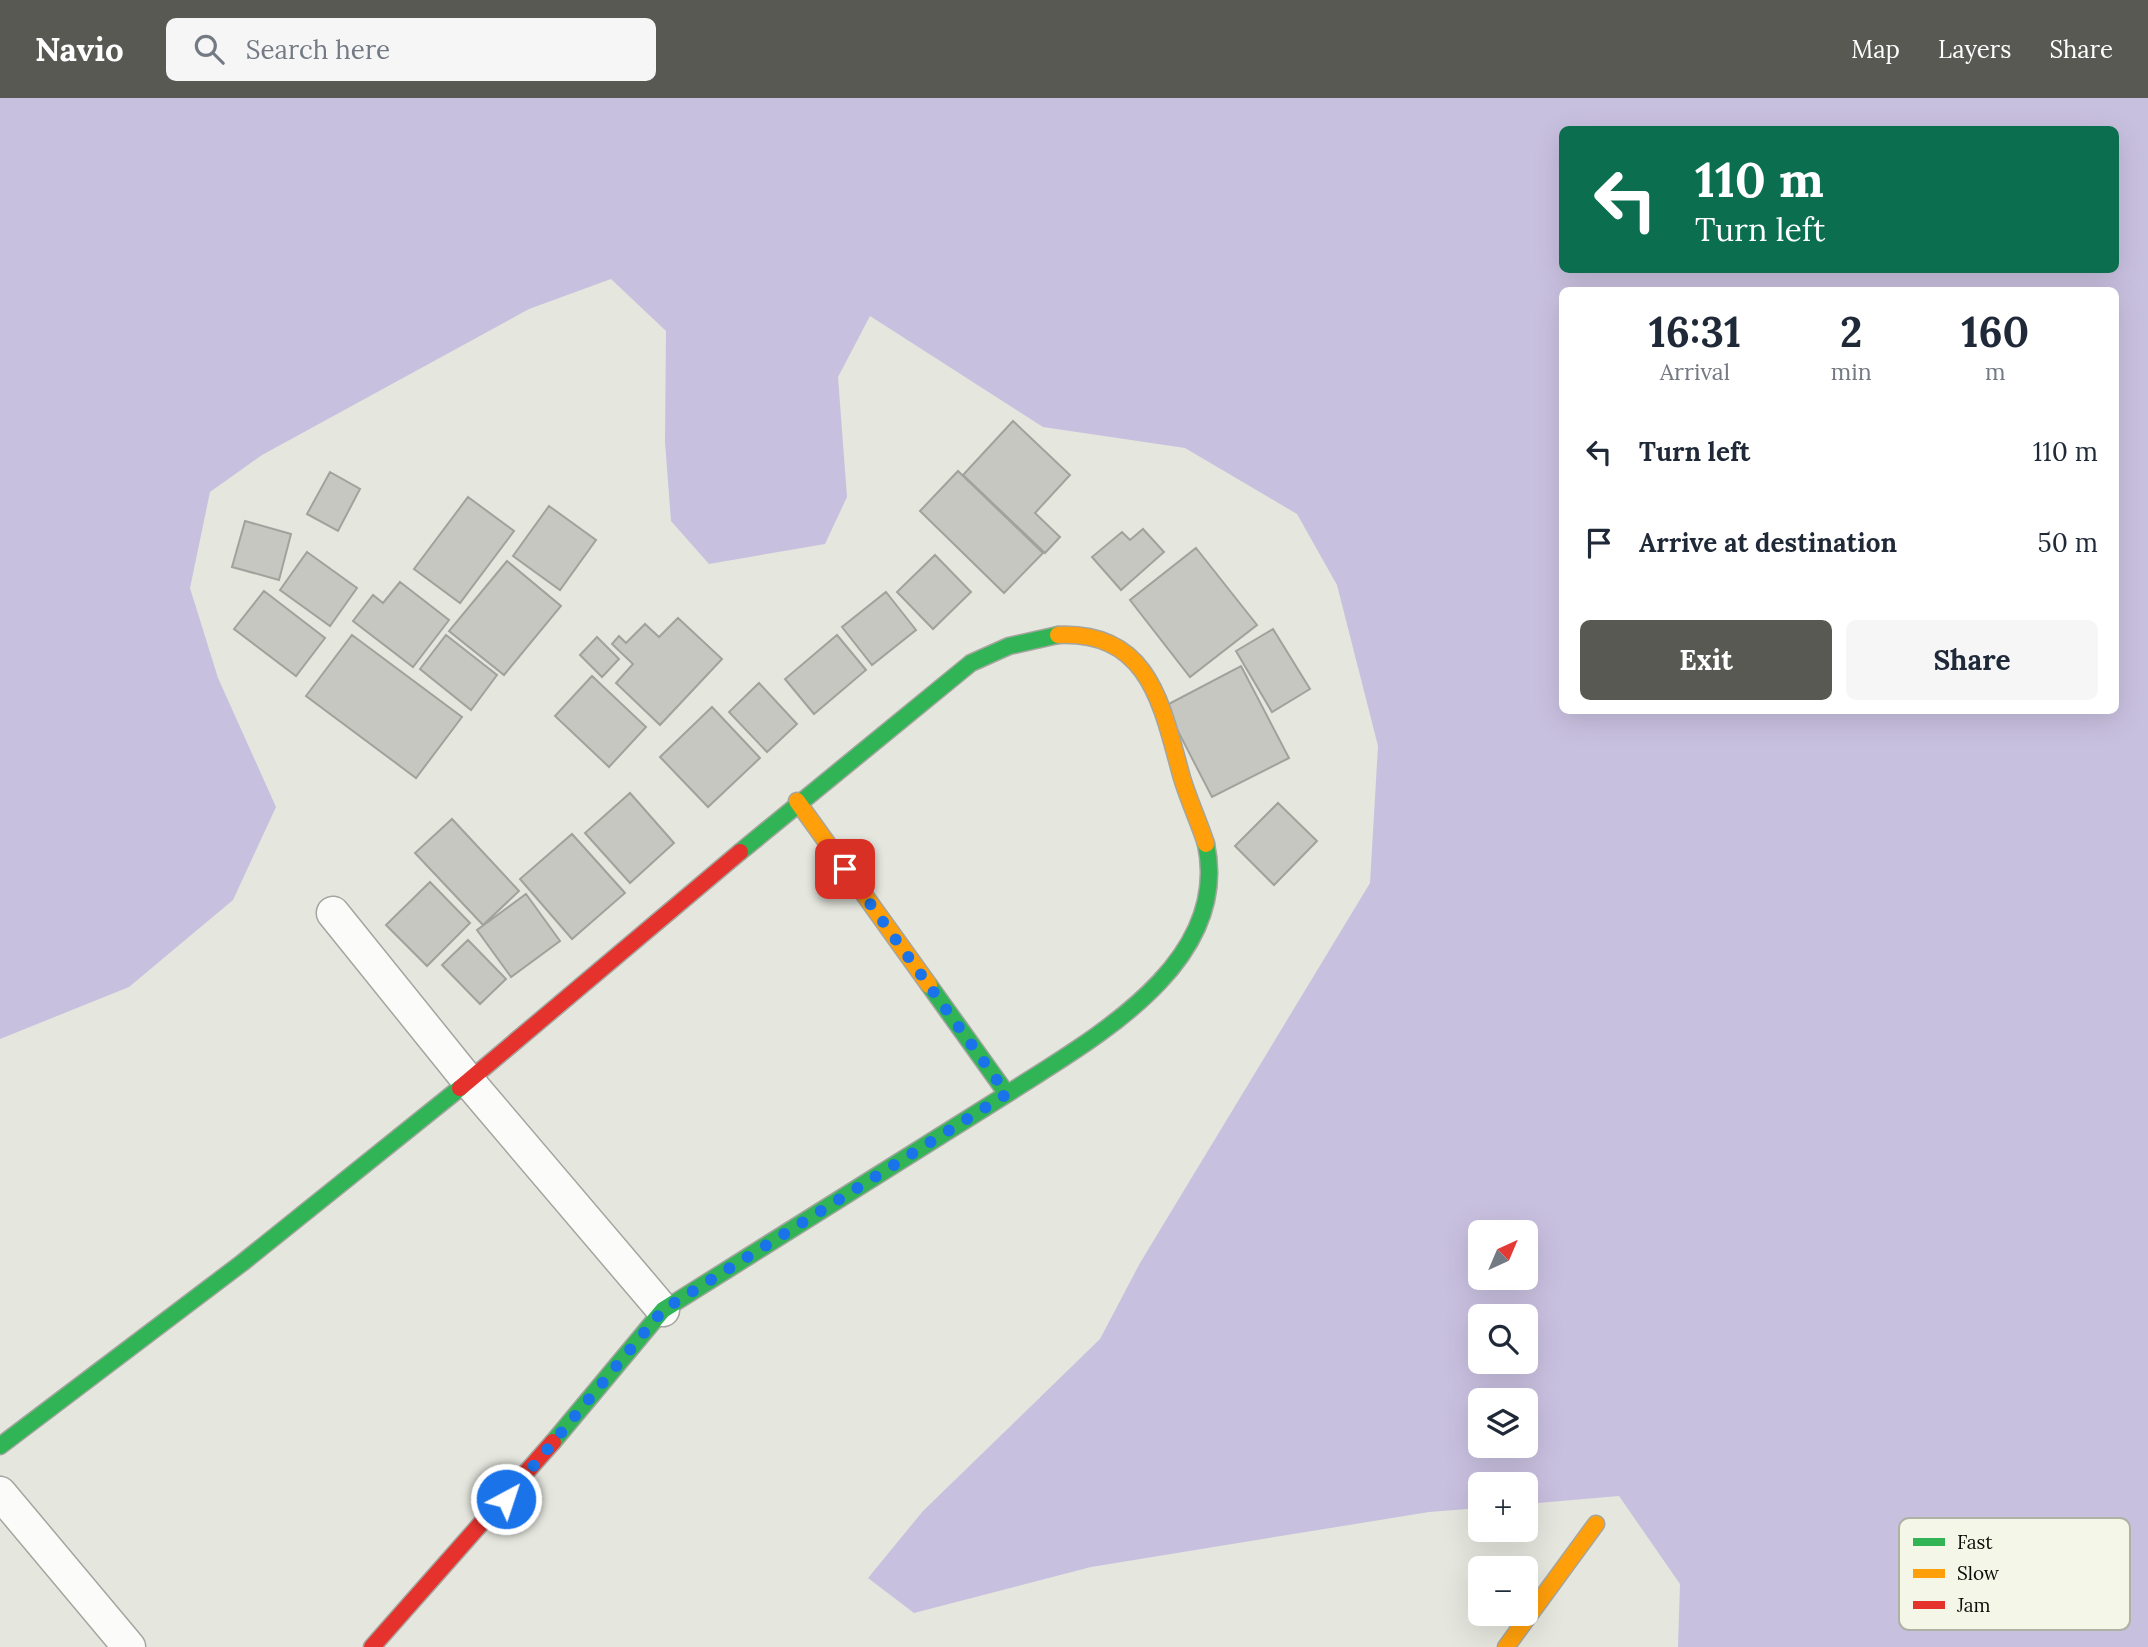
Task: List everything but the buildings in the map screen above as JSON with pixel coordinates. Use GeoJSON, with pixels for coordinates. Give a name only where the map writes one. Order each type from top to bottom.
{"type":"FeatureCollection","features":[{"type":"Feature","properties":{"kind":"street"},"geometry":{"type":"LineString","coordinates":[[0,1446],[158,1329],[470,1083],[797,801],[986,653],[1030,639],[1064,634],[1100,638],[1128,653],[1149,681],[1165,720],[1208,857],[1202,913],[1185,953],[1160,981],[1073,1051],[663,1310],[506,1499],[372,1647]]}},
{"type":"Feature","properties":{"kind":"street"},"geometry":{"type":"LineString","coordinates":[[797,801],[1007,1094]]}},
{"type":"Feature","properties":{"kind":"street"},"geometry":{"type":"LineString","coordinates":[[333,913],[470,1083],[663,1310]]}},
{"type":"Feature","properties":{"kind":"street"},"geometry":{"type":"LineString","coordinates":[[0,1493],[129,1647]]}},
{"type":"Feature","properties":{"kind":"street"},"geometry":{"type":"LineString","coordinates":[[1506,1647],[1597,1524]]}},
{"type":"Feature","properties":{"kind":"shaded area"},"geometry":{"type":"Polygon","coordinates":[[[0,98],[2148,98],[2148,1647],[1678,1647],[1680,1584],[1619,1496],[1538,1503],[1538,1472],[1468,1472],[1468,1509],[1429,1512],[1091,1567],[914,1613],[868,1578],[923,1511],[1100,1339],[1140,1263],[1370,883],[1378,746],[1337,585],[1297,514],[1185,448],[1043,427],[870,316],[838,377],[847,497],[825,544],[709,564],[671,521],[665,442],[666,331],[611,279],[529,309],[262,455],[210,492],[190,588],[218,678],[276,807],[233,900],[129,987],[0,1039],[0,98]]]}},
{"type":"Feature","properties":{"kind":"traffic: fast"},"geometry":{"type":"LineString","coordinates":[[740,852],[971,663],[1009,646],[1058,635]]}},
{"type":"Feature","properties":{"kind":"traffic: fast"},"geometry":{"type":"LineString","coordinates":[[1007,1094],[1113,1023],[1147,994],[1176,962],[1198,927],[1208,887],[1206,844]]}},
{"type":"Feature","properties":{"kind":"traffic: fast"},"geometry":{"type":"LineString","coordinates":[[553,1442],[663,1310],[1007,1094],[929,985]]}},
{"type":"Feature","properties":{"kind":"traffic: fast"},"geometry":{"type":"LineString","coordinates":[[0,1446],[242,1263],[460,1088]]}},
{"type":"Feature","properties":{"kind":"traffic: slow"},"geometry":{"type":"LineString","coordinates":[[1058,635],[1089,637],[1114,646],[1133,660],[1147,678],[1167,725],[1185,787],[1206,844]]}},
{"type":"Feature","properties":{"kind":"traffic: slow"},"geometry":{"type":"LineString","coordinates":[[797,801],[929,985]]}},
{"type":"Feature","properties":{"kind":"traffic: slow"},"geometry":{"type":"LineString","coordinates":[[1506,1647],[1596,1524]]}},
{"type":"Feature","properties":{"kind":"traffic: jam"},"geometry":{"type":"LineString","coordinates":[[460,1088],[740,852]]}},
{"type":"Feature","properties":{"kind":"traffic: jam"},"geometry":{"type":"LineString","coordinates":[[372,1647],[553,1442]]}},
{"type":"Feature","properties":{"kind":"route"},"geometry":{"type":"LineString","coordinates":[[506,1499],[567,1428],[614,1365],[663,1310],[1007,1094],[845,869]]}}]}
